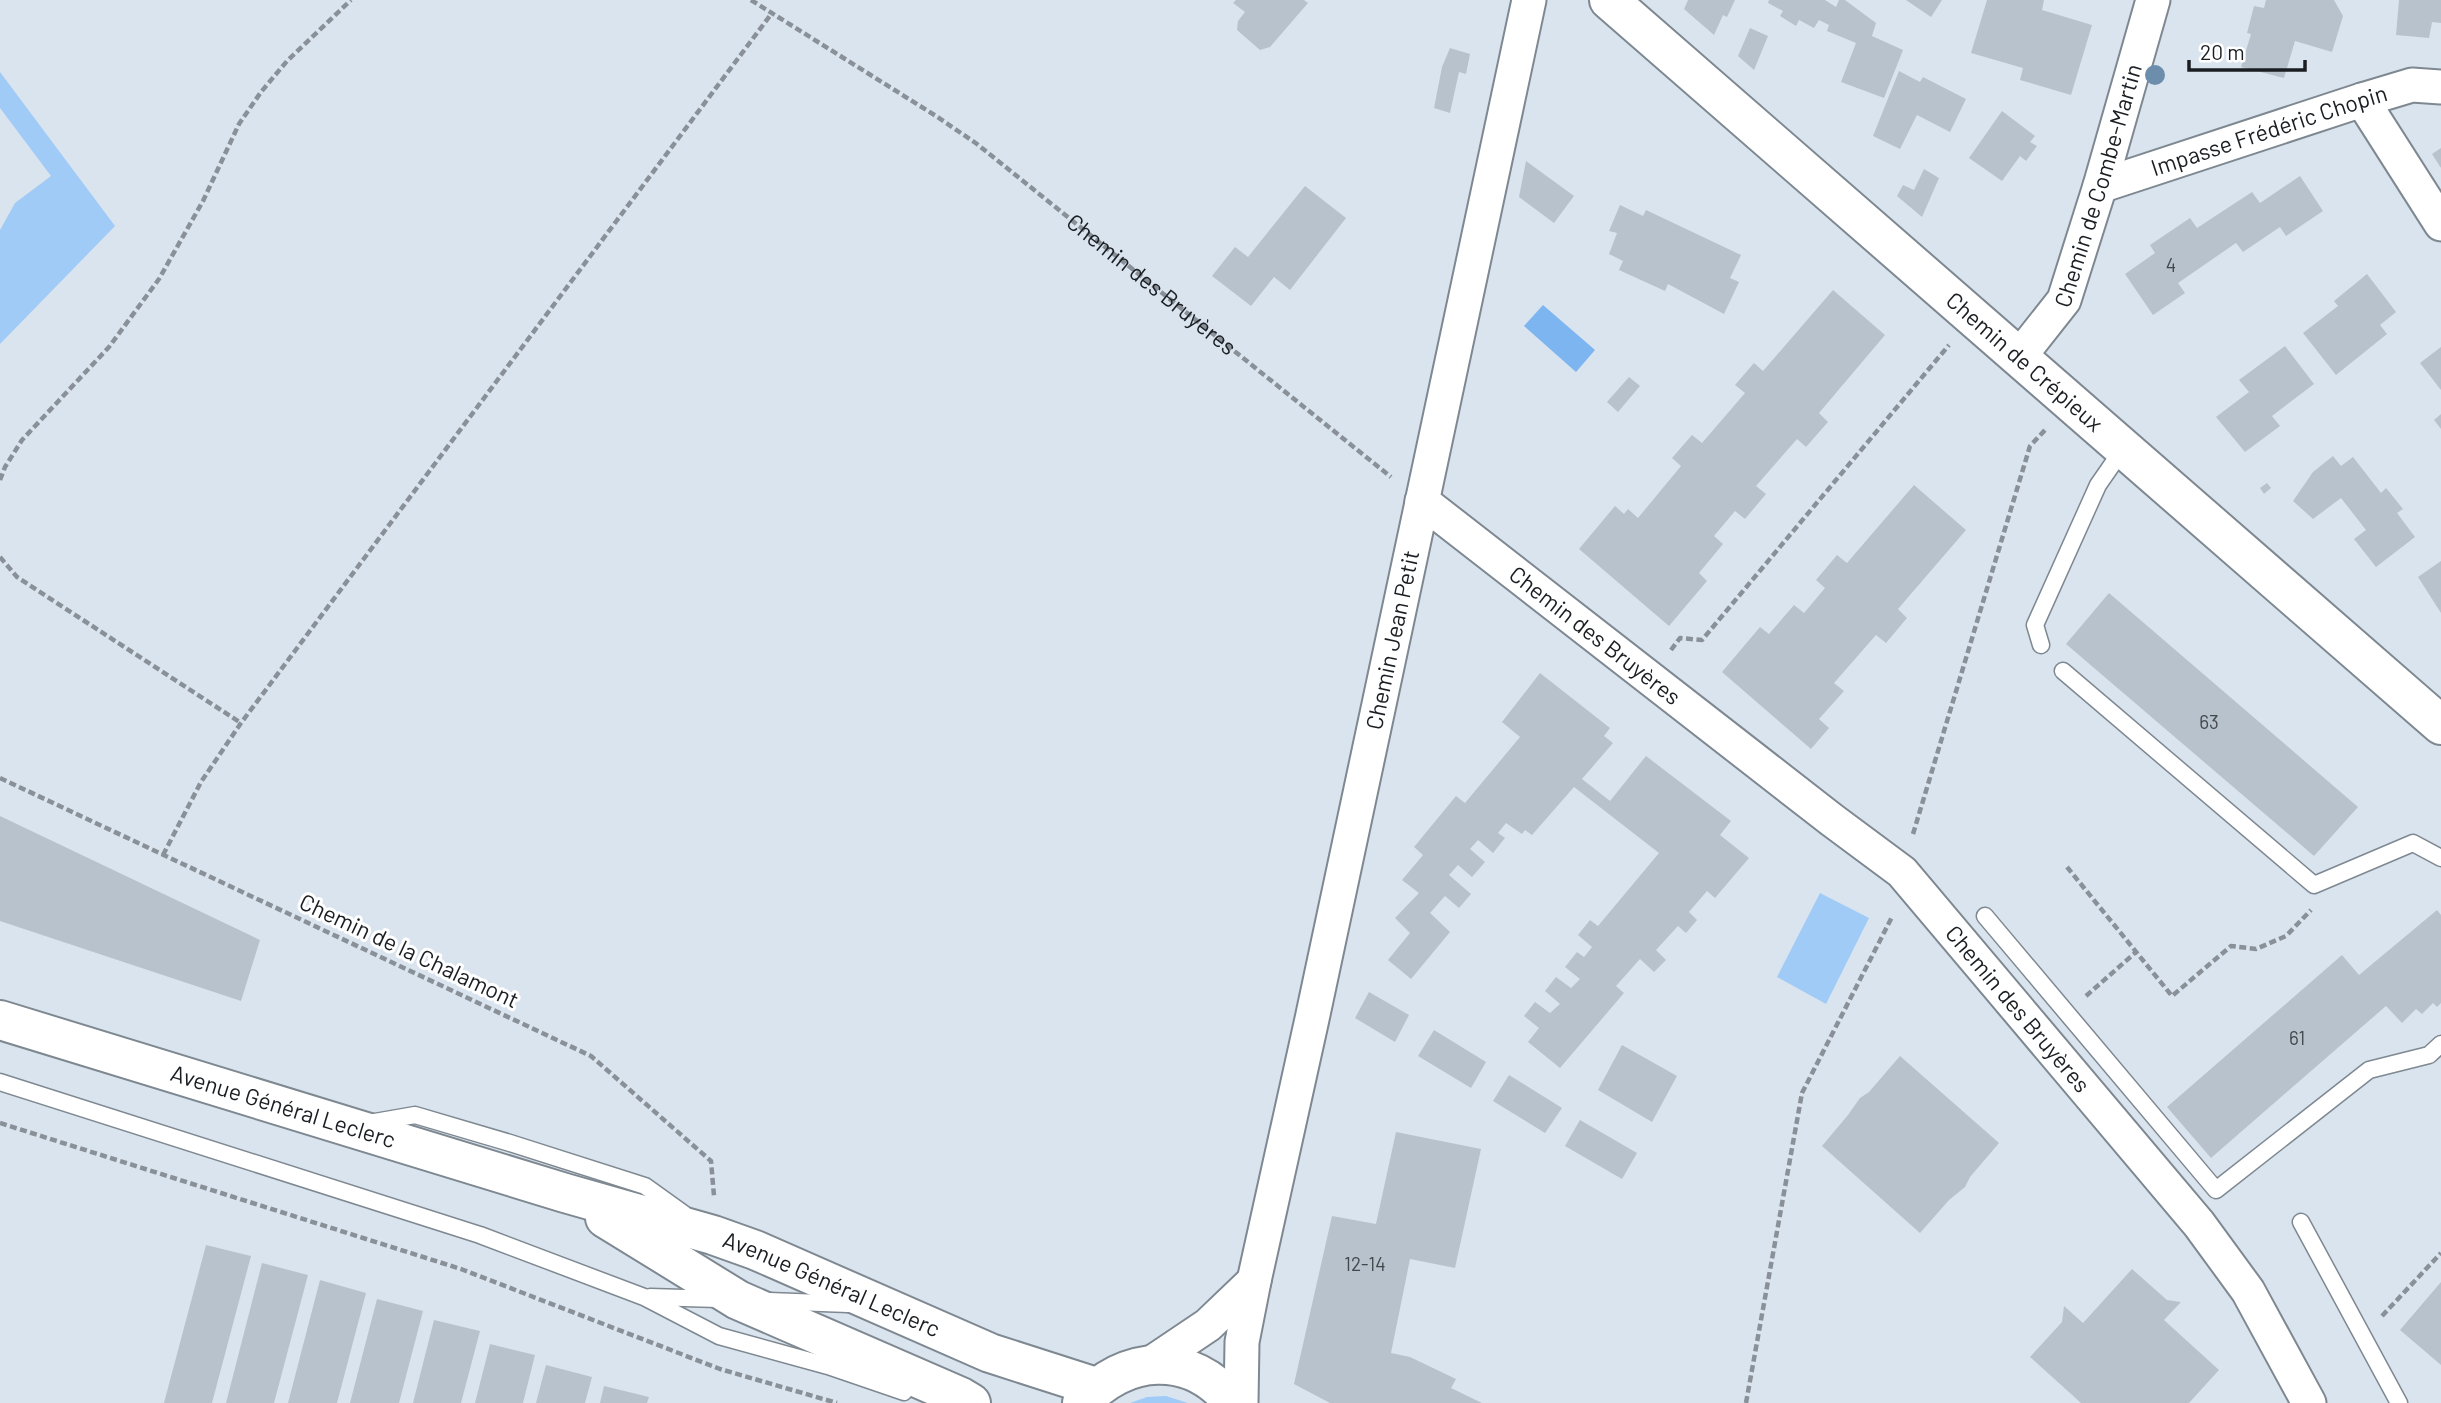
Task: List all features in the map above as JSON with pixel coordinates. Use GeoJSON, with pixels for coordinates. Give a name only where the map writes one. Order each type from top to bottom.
{"type":"FeatureCollection","features":[{"type":"Feature","properties":{"kind":"main road","name":"Chemin de Crépieux"},"geometry":{"type":"LineString","coordinates":[[1609,0],[2441,725]]}},
{"type":"Feature","properties":{"kind":"main road","name":"Avenue Général Leclerc"},"geometry":{"type":"LineString","coordinates":[[0,1020],[565,1193],[713,1235],[755,1250],[1089,1395]]}},
{"type":"Feature","properties":{"kind":"main road","name":"Avenue Général Leclerc"},"geometry":{"type":"LineString","coordinates":[[565,1193],[738,1300],[961,1396],[971,1403]]}},
{"type":"Feature","properties":{"kind":"main road"},"geometry":{"type":"LineString","coordinates":[[1089,1395],[1121,1371],[1150,1364],[1178,1367],[1206,1378],[1233,1403]]}},
{"type":"Feature","properties":{"kind":"street","name":"Chemin Jean Petit"},"geometry":{"type":"LineString","coordinates":[[1241,1403],[1242,1342],[1254,1281],[1529,0]]}},
{"type":"Feature","properties":{"kind":"street","name":"Chemin de Combe-Martin"},"geometry":{"type":"LineString","coordinates":[[2019,357],[2064,300],[2153,0]]}},
{"type":"Feature","properties":{"kind":"street","name":"Impasse Frédéric Chopin"},"geometry":{"type":"LineString","coordinates":[[2100,186],[2413,85],[2441,87]]}},
{"type":"Feature","properties":{"kind":"street"},"geometry":{"type":"LineString","coordinates":[[2362,100],[2441,224]]}},
{"type":"Feature","properties":{"kind":"street","name":"Chemin des Bruyères"},"geometry":{"type":"LineString","coordinates":[[1422,501],[1906,877],[2199,1224],[2248,1291],[2309,1403]]}},
{"type":"Feature","properties":{"kind":"street"},"geometry":{"type":"LineString","coordinates":[[1150,1364],[1208,1325],[1254,1281]]}},
{"type":"Feature","properties":{"kind":"lane"},"geometry":{"type":"LineString","coordinates":[[2041,645],[2035,625],[2098,485],[2123,449]]}},
{"type":"Feature","properties":{"kind":"lane"},"geometry":{"type":"LineString","coordinates":[[2063,671],[2314,885],[2413,843],[2441,859]]}},
{"type":"Feature","properties":{"kind":"lane"},"geometry":{"type":"LineString","coordinates":[[1985,916],[2216,1190],[2369,1070],[2429,1055],[2441,1044]]}},
{"type":"Feature","properties":{"kind":"lane"},"geometry":{"type":"LineString","coordinates":[[0,1083],[480,1235],[644,1297],[719,1336],[828,1367],[936,1403]]}},
{"type":"Feature","properties":{"kind":"lane"},"geometry":{"type":"LineString","coordinates":[[346,1126],[415,1115],[510,1143],[645,1186],[713,1235]]}},
{"type":"Feature","properties":{"kind":"lane"},"geometry":{"type":"LineString","coordinates":[[2301,1222],[2399,1403]]}},
{"type":"Feature","properties":{"kind":"lane"},"geometry":{"type":"LineString","coordinates":[[644,1297],[880,1305]]}},
{"type":"Feature","properties":{"kind":"path"},"geometry":{"type":"LineString","coordinates":[[0,480],[22,440],[109,347],[159,279],[203,201],[239,124],[261,92],[287,61],[351,0]]}},
{"type":"Feature","properties":{"kind":"path","name":"Chemin des Bruyères"},"geometry":{"type":"LineString","coordinates":[[751,0],[977,144],[1422,501]]}},
{"type":"Feature","properties":{"kind":"path"},"geometry":{"type":"LineString","coordinates":[[163,855],[201,782],[241,723],[772,13]]}},
{"type":"Feature","properties":{"kind":"path"},"geometry":{"type":"LineString","coordinates":[[1649,678],[1681,638],[1702,640],[1973,317]]}},
{"type":"Feature","properties":{"kind":"path"},"geometry":{"type":"LineString","coordinates":[[1746,1403],[1802,1093],[1906,877],[2030,446],[2070,402]]}},
{"type":"Feature","properties":{"kind":"path"},"geometry":{"type":"LineString","coordinates":[[0,557],[17,578],[241,723]]}},
{"type":"Feature","properties":{"kind":"path","name":"Chemin de la Chalamont"},"geometry":{"type":"LineString","coordinates":[[0,778],[591,1056],[711,1161],[714,1180],[713,1235]]}},
{"type":"Feature","properties":{"kind":"path"},"geometry":{"type":"LineString","coordinates":[[2067,867],[2172,996],[2231,946],[2256,949],[2286,936],[2311,910],[2314,885]]}},
{"type":"Feature","properties":{"kind":"path"},"geometry":{"type":"LineString","coordinates":[[2067,1013],[2136,952]]}},
{"type":"Feature","properties":{"kind":"path"},"geometry":{"type":"LineString","coordinates":[[0,1123],[461,1269],[720,1369],[837,1403]]}},
{"type":"Feature","properties":{"kind":"path"},"geometry":{"type":"LineString","coordinates":[[2364,1337],[2441,1252]]}},
{"type":"Feature","properties":{"kind":"shaded area"},"geometry":{"type":"Polygon","coordinates":[[[0,72],[115,226],[0,344],[0,230],[15,203],[51,176],[0,108],[0,72]]]}},
{"type":"Feature","properties":{"kind":"shaded area"},"geometry":{"type":"Polygon","coordinates":[[[1543,305],[1595,350],[1576,372],[1524,326],[1543,305]]]}},
{"type":"Feature","properties":{"kind":"shaded area"},"geometry":{"type":"Polygon","coordinates":[[[1820,893],[1869,918],[1826,1004],[1777,977],[1820,893]]]}},
{"type":"Feature","properties":{"kind":"shaded area"},"geometry":{"type":"Polygon","coordinates":[[[1166,1396],[1188,1403],[1130,1403],[1147,1397],[1166,1396]]]}},
{"type":"Feature","properties":{"kind":"building"},"geometry":{"type":"Polygon","coordinates":[[[1236,0],[1304,0],[1308,3],[1270,47],[1260,50],[1237,30],[1238,21],[1245,12],[1233,3],[1236,0]]]}},
{"type":"Feature","properties":{"kind":"building"},"geometry":{"type":"Polygon","coordinates":[[[1688,0],[1735,0],[1727,17],[1723,15],[1714,35],[1684,9],[1688,0]]]}},
{"type":"Feature","properties":{"kind":"building"},"geometry":{"type":"Polygon","coordinates":[[[1769,0],[1825,0],[1836,7],[1839,0],[1845,0],[1876,23],[1872,36],[1903,50],[1884,98],[1841,82],[1856,43],[1827,31],[1829,25],[1819,20],[1814,28],[1799,20],[1796,26],[1780,16],[1783,11],[1768,3],[1769,0]]]}},
{"type":"Feature","properties":{"kind":"building"},"geometry":{"type":"Polygon","coordinates":[[[1906,0],[1942,0],[1931,17],[1906,0]]]}},
{"type":"Feature","properties":{"kind":"building"},"geometry":{"type":"Polygon","coordinates":[[[1987,0],[2044,0],[2042,10],[2092,25],[2071,95],[2020,80],[2023,68],[1971,53],[1987,0]]]}},
{"type":"Feature","properties":{"kind":"building"},"geometry":{"type":"Polygon","coordinates":[[[2266,0],[2334,0],[2343,16],[2332,52],[2295,41],[2284,78],[2241,67],[2251,34],[2247,33],[2254,6],[2264,8],[2266,0]]]}},
{"type":"Feature","properties":{"kind":"building"},"geometry":{"type":"Polygon","coordinates":[[[2399,0],[2441,0],[2441,23],[2432,22],[2429,38],[2396,35],[2399,0]]]}},
{"type":"Feature","properties":{"kind":"building"},"geometry":{"type":"Polygon","coordinates":[[[1750,28],[1768,36],[1754,70],[1738,56],[1750,28]]]}},
{"type":"Feature","properties":{"kind":"building"},"geometry":{"type":"Polygon","coordinates":[[[1450,48],[1470,54],[1466,74],[1459,72],[1450,113],[1434,108],[1442,67],[1450,48]]]}},
{"type":"Feature","properties":{"kind":"building"},"geometry":{"type":"Polygon","coordinates":[[[1899,71],[1920,82],[1923,77],[1966,99],[1950,132],[1917,115],[1900,149],[1873,136],[1899,71]]]}},
{"type":"Feature","properties":{"kind":"building"},"geometry":{"type":"Polygon","coordinates":[[[2002,111],[2035,136],[2030,142],[2037,146],[2026,161],[2020,156],[2002,181],[1969,158],[2002,111]]]}},
{"type":"Feature","properties":{"kind":"building"},"geometry":{"type":"Polygon","coordinates":[[[2441,148],[2441,168],[2432,154],[2441,148]]]}},
{"type":"Feature","properties":{"kind":"building"},"geometry":{"type":"Polygon","coordinates":[[[1526,161],[1574,196],[1554,223],[1519,197],[1526,161]]]}},
{"type":"Feature","properties":{"kind":"building"},"geometry":{"type":"Polygon","coordinates":[[[1924,169],[1939,178],[1922,217],[1897,196],[1903,185],[1914,190],[1924,169]]]}},
{"type":"Feature","properties":{"kind":"building"},"geometry":{"type":"Polygon","coordinates":[[[2300,176],[2323,211],[2286,236],[2280,227],[2243,252],[2236,243],[2178,283],[2185,293],[2153,315],[2125,274],[2155,253],[2150,245],[2190,218],[2197,228],[2252,192],[2260,203],[2300,176]]]}},
{"type":"Feature","properties":{"kind":"building"},"geometry":{"type":"Polygon","coordinates":[[[1305,186],[1346,218],[1290,290],[1274,277],[1251,306],[1212,276],[1235,247],[1248,257],[1305,186]]]}},
{"type":"Feature","properties":{"kind":"building"},"geometry":{"type":"Polygon","coordinates":[[[1620,205],[1643,216],[1646,210],[1741,255],[1730,278],[1739,282],[1724,314],[1668,284],[1665,291],[1619,270],[1623,261],[1609,254],[1617,233],[1609,231],[1620,205]]]}},
{"type":"Feature","properties":{"kind":"building"},"geometry":{"type":"Polygon","coordinates":[[[2367,274],[2396,312],[2380,325],[2387,334],[2336,375],[2303,333],[2338,306],[2334,301],[2367,274]]]}},
{"type":"Feature","properties":{"kind":"building"},"geometry":{"type":"Polygon","coordinates":[[[1833,290],[1885,335],[1819,413],[1828,422],[1806,447],[1797,439],[1756,486],[1766,494],[1745,519],[1735,511],[1714,536],[1723,544],[1699,573],[1707,581],[1669,626],[1579,549],[1615,506],[1624,514],[1628,509],[1638,518],[1681,466],[1672,458],[1692,435],[1702,443],[1745,393],[1735,385],[1754,363],[1763,371],[1833,290]]]}},
{"type":"Feature","properties":{"kind":"building"},"geometry":{"type":"Polygon","coordinates":[[[2285,346],[2314,384],[2272,416],[2280,426],[2245,452],[2216,417],[2249,392],[2239,380],[2285,346]]]}},
{"type":"Feature","properties":{"kind":"building"},"geometry":{"type":"Polygon","coordinates":[[[2441,347],[2441,390],[2420,363],[2441,347]]]}},
{"type":"Feature","properties":{"kind":"building"},"geometry":{"type":"Polygon","coordinates":[[[1629,377],[1640,386],[1618,412],[1607,402],[1629,377]]]}},
{"type":"Feature","properties":{"kind":"building"},"geometry":{"type":"Polygon","coordinates":[[[2441,414],[2441,429],[2434,420],[2441,414]]]}},
{"type":"Feature","properties":{"kind":"building"},"geometry":{"type":"Polygon","coordinates":[[[2333,456],[2341,466],[2353,457],[2381,493],[2386,488],[2403,509],[2397,513],[2415,537],[2376,567],[2354,539],[2366,530],[2341,498],[2313,519],[2293,501],[2313,472],[2333,456]]]}},
{"type":"Feature","properties":{"kind":"building"},"geometry":{"type":"Polygon","coordinates":[[[2267,483],[2271,488],[2264,494],[2260,488],[2267,483]]]}},
{"type":"Feature","properties":{"kind":"building"},"geometry":{"type":"Polygon","coordinates":[[[1914,485],[1966,530],[1898,609],[1907,618],[1886,643],[1876,635],[1834,683],[1844,691],[1819,719],[1829,728],[1811,749],[1722,672],[1760,627],[1769,634],[1794,605],[1804,613],[1825,588],[1816,580],[1837,555],[1847,563],[1914,485]]]}},
{"type":"Feature","properties":{"kind":"building"},"geometry":{"type":"Polygon","coordinates":[[[2441,561],[2441,613],[2418,577],[2441,561]]]}},
{"type":"Feature","properties":{"kind":"building"},"geometry":{"type":"Polygon","coordinates":[[[2109,593],[2358,807],[2314,856],[2066,644],[2109,593]]]}},
{"type":"Feature","properties":{"kind":"building"},"geometry":{"type":"Polygon","coordinates":[[[1540,673],[1610,728],[1604,736],[1613,743],[1582,779],[1610,801],[1646,756],[1731,821],[1720,835],[1749,858],[1715,898],[1707,891],[1689,912],[1697,920],[1686,933],[1678,926],[1656,950],[1666,960],[1654,972],[1640,959],[1616,986],[1624,993],[1560,1068],[1528,1042],[1539,1028],[1524,1016],[1535,1002],[1550,1013],[1560,1004],[1545,991],[1556,977],[1571,988],[1580,979],[1565,967],[1577,952],[1584,957],[1592,947],[1578,935],[1590,920],[1598,926],[1659,853],[1574,787],[1532,835],[1525,830],[1522,834],[1506,823],[1498,833],[1505,838],[1493,853],[1478,840],[1470,849],[1485,862],[1472,877],[1458,865],[1449,875],[1471,894],[1459,908],[1445,896],[1430,913],[1450,932],[1411,979],[1388,960],[1410,933],[1395,918],[1419,893],[1402,880],[1423,855],[1414,847],[1456,796],[1465,803],[1520,737],[1502,722],[1540,673]]]}},
{"type":"Feature","properties":{"kind":"building"},"geometry":{"type":"Polygon","coordinates":[[[0,816],[260,940],[241,1001],[0,921],[0,816]]]}},
{"type":"Feature","properties":{"kind":"building"},"geometry":{"type":"Polygon","coordinates":[[[2437,910],[2441,915],[2441,1003],[2437,1007],[2433,1003],[2422,1014],[2416,1009],[2402,1023],[2386,1006],[2211,1158],[2167,1107],[2342,955],[2359,975],[2437,910]]]}},
{"type":"Feature","properties":{"kind":"building"},"geometry":{"type":"Polygon","coordinates":[[[1369,992],[1409,1015],[1395,1042],[1355,1018],[1369,992]]]}},
{"type":"Feature","properties":{"kind":"building"},"geometry":{"type":"Polygon","coordinates":[[[1434,1030],[1486,1062],[1471,1088],[1418,1056],[1434,1030]]]}},
{"type":"Feature","properties":{"kind":"building"},"geometry":{"type":"Polygon","coordinates":[[[1622,1045],[1677,1076],[1652,1122],[1598,1090],[1622,1045]]]}},
{"type":"Feature","properties":{"kind":"building"},"geometry":{"type":"Polygon","coordinates":[[[1900,1056],[1999,1143],[1970,1177],[1965,1187],[1949,1200],[1920,1233],[1822,1146],[1860,1098],[1869,1092],[1900,1056]]]}},
{"type":"Feature","properties":{"kind":"building"},"geometry":{"type":"Polygon","coordinates":[[[1509,1075],[1562,1108],[1545,1133],[1493,1101],[1509,1075]]]}},
{"type":"Feature","properties":{"kind":"building"},"geometry":{"type":"Polygon","coordinates":[[[1580,1120],[1637,1153],[1622,1179],[1565,1146],[1580,1120]]]}},
{"type":"Feature","properties":{"kind":"building"},"geometry":{"type":"Polygon","coordinates":[[[1396,1132],[1481,1149],[1455,1268],[1410,1259],[1391,1353],[1410,1357],[1456,1379],[1451,1388],[1482,1403],[1330,1403],[1294,1384],[1332,1216],[1376,1224],[1396,1132]]]}},
{"type":"Feature","properties":{"kind":"building"},"geometry":{"type":"Polygon","coordinates":[[[206,1245],[251,1256],[212,1403],[164,1403],[206,1245]]]}},
{"type":"Feature","properties":{"kind":"building"},"geometry":{"type":"Polygon","coordinates":[[[262,1263],[308,1275],[274,1403],[226,1403],[262,1263]]]}},
{"type":"Feature","properties":{"kind":"building"},"geometry":{"type":"Polygon","coordinates":[[[2132,1269],[2167,1300],[2181,1302],[2164,1320],[2219,1370],[2189,1403],[2081,1403],[2030,1357],[2062,1322],[2064,1306],[2083,1323],[2132,1269]]]}},
{"type":"Feature","properties":{"kind":"building"},"geometry":{"type":"Polygon","coordinates":[[[320,1280],[366,1293],[337,1403],[288,1403],[320,1280]]]}},
{"type":"Feature","properties":{"kind":"building"},"geometry":{"type":"Polygon","coordinates":[[[2441,1282],[2441,1365],[2400,1330],[2441,1282]]]}},
{"type":"Feature","properties":{"kind":"building"},"geometry":{"type":"Polygon","coordinates":[[[377,1299],[423,1311],[399,1403],[350,1403],[377,1299]]]}},
{"type":"Feature","properties":{"kind":"building"},"geometry":{"type":"Polygon","coordinates":[[[434,1320],[480,1331],[461,1403],[413,1403],[434,1320]]]}},
{"type":"Feature","properties":{"kind":"building"},"geometry":{"type":"Polygon","coordinates":[[[490,1344],[535,1355],[523,1403],[475,1403],[490,1344]]]}},
{"type":"Feature","properties":{"kind":"building"},"geometry":{"type":"Polygon","coordinates":[[[546,1365],[592,1377],[585,1403],[536,1403],[546,1365]]]}},
{"type":"Feature","properties":{"kind":"building"},"geometry":{"type":"Polygon","coordinates":[[[604,1386],[649,1397],[647,1403],[600,1403],[604,1386]]]}}]}
